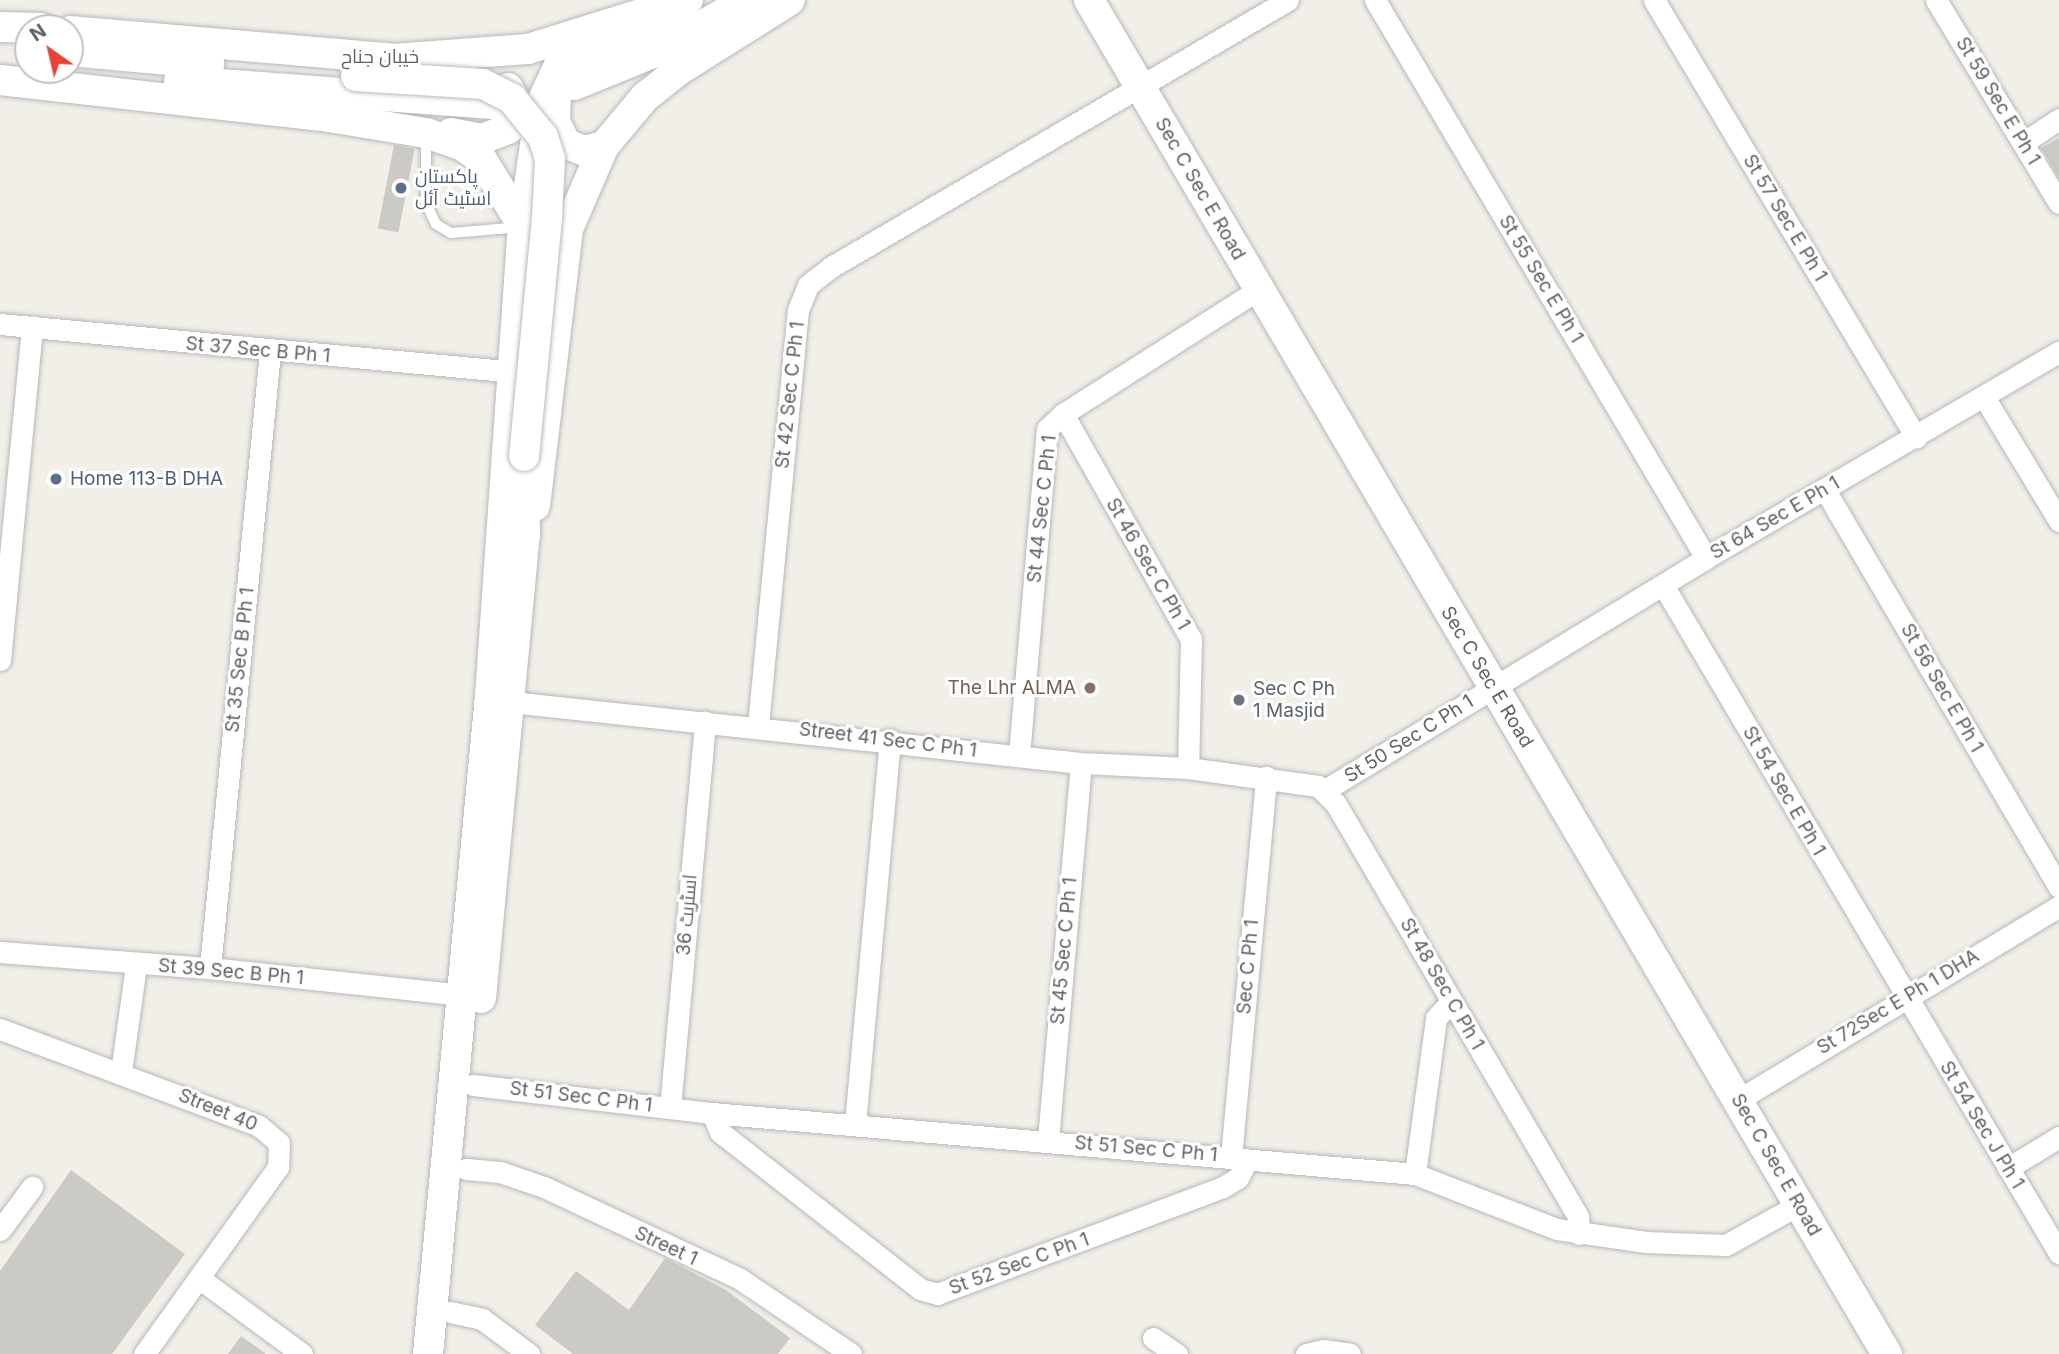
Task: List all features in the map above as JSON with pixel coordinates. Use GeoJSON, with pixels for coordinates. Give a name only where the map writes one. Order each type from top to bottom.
{"type":"FeatureCollection","features":[{"type":"Feature","properties":{"kind":"main road","name":"خیبان جناح"},"geometry":{"type":"LineString","coordinates":[[84,32],[394,59],[528,49],[686,0]]}},
{"type":"Feature","properties":{"kind":"main road"},"geometry":{"type":"LineString","coordinates":[[562,82],[559,65],[623,43],[686,0]]}},
{"type":"Feature","properties":{"kind":"main road"},"geometry":{"type":"LineString","coordinates":[[428,1354],[516,372],[523,226],[541,104],[562,82],[653,53],[747,0]]}},
{"type":"Feature","properties":{"kind":"main road"},"geometry":{"type":"LineString","coordinates":[[525,536],[539,494],[568,229],[604,146],[653,91],[790,0]]}},
{"type":"Feature","properties":{"kind":"main road","name":"Sec C Sec E Road"},"geometry":{"type":"LineString","coordinates":[[1089,0],[1887,1354]]}},
{"type":"Feature","properties":{"kind":"main road"},"geometry":{"type":"LineString","coordinates":[[84,52],[356,76],[483,84],[512,99],[542,137],[550,159],[524,456],[525,536],[511,702],[446,1354]]}},
{"type":"Feature","properties":{"kind":"main road"},"geometry":{"type":"LineString","coordinates":[[0,80],[329,117],[426,133],[492,136],[513,124],[519,102],[507,88],[484,75],[427,69],[394,59]]}},
{"type":"Feature","properties":{"kind":"main road","name":"خیبان جناح"},"geometry":{"type":"LineString","coordinates":[[84,71],[416,101],[507,105]]}},
{"type":"Feature","properties":{"kind":"main road"},"geometry":{"type":"LineString","coordinates":[[562,82],[556,89],[555,122],[561,138],[579,150],[604,146]]}},
{"type":"Feature","properties":{"kind":"main road"},"geometry":{"type":"LineString","coordinates":[[426,133],[463,146],[482,160],[523,226]]}},
{"type":"Feature","properties":{"kind":"street","name":"St 42 Sec C Ph 1"},"geometry":{"type":"LineString","coordinates":[[758,725],[798,310],[808,285],[1139,85],[1288,0]]}},
{"type":"Feature","properties":{"kind":"street","name":"St 55 Sec E Ph 1"},"geometry":{"type":"LineString","coordinates":[[1375,0],[1706,558]]}},
{"type":"Feature","properties":{"kind":"street","name":"St 57 Sec E Ph 1"},"geometry":{"type":"LineString","coordinates":[[1654,0],[1916,437]]}},
{"type":"Feature","properties":{"kind":"street","name":"St 59 Sec E Ph 1"},"geometry":{"type":"LineString","coordinates":[[1936,0],[2059,203]]}},
{"type":"Feature","properties":{"kind":"street"},"geometry":{"type":"LineString","coordinates":[[2024,142],[2059,119]]}},
{"type":"Feature","properties":{"kind":"street","name":"St 44 Sec C Ph 1"},"geometry":{"type":"LineString","coordinates":[[1019,755],[1047,429],[1063,414],[1258,290]]}},
{"type":"Feature","properties":{"kind":"street","name":"St 37 Sec B Ph 1"},"geometry":{"type":"LineString","coordinates":[[0,324],[270,352],[516,372]]}},
{"type":"Feature","properties":{"kind":"street"},"geometry":{"type":"LineString","coordinates":[[0,660],[32,327]]}},
{"type":"Feature","properties":{"kind":"street","name":"St 35 Sec B Ph 1"},"geometry":{"type":"LineString","coordinates":[[210,968],[270,352]]}},
{"type":"Feature","properties":{"kind":"street","name":"St 64 Sec E Ph 1"},"geometry":{"type":"LineString","coordinates":[[1493,687],[1706,558],[2059,352]]}},
{"type":"Feature","properties":{"kind":"street"},"geometry":{"type":"LineString","coordinates":[[1984,397],[2059,521]]}},
{"type":"Feature","properties":{"kind":"street","name":"St 46 Sec C Ph 1"},"geometry":{"type":"LineString","coordinates":[[1063,414],[1191,639],[1188,768]]}},
{"type":"Feature","properties":{"kind":"street","name":"St 56 Sec E Ph 1"},"geometry":{"type":"LineString","coordinates":[[1825,490],[2059,887]]}},
{"type":"Feature","properties":{"kind":"street","name":"St 54 Sec E Ph 1"},"geometry":{"type":"LineString","coordinates":[[1663,585],[1906,997]]}},
{"type":"Feature","properties":{"kind":"street","name":"St 50 Sec C Ph 1"},"geometry":{"type":"LineString","coordinates":[[1325,790],[1493,687]]}},
{"type":"Feature","properties":{"kind":"street","name":"Street 41 Sec C Ph 1"},"geometry":{"type":"LineString","coordinates":[[511,702],[758,725],[1081,763],[1188,768],[1266,777]]}},
{"type":"Feature","properties":{"kind":"street","name":"اسٹریٹ 36"},"geometry":{"type":"LineString","coordinates":[[670,1108],[705,722]]}},
{"type":"Feature","properties":{"kind":"street"},"geometry":{"type":"LineString","coordinates":[[855,1124],[890,740]]}},
{"type":"Feature","properties":{"kind":"street","name":"St 45 Sec C Ph 1"},"geometry":{"type":"LineString","coordinates":[[1048,1140],[1081,763]]}},
{"type":"Feature","properties":{"kind":"street"},"geometry":{"type":"LineString","coordinates":[[1266,777],[1325,790]]}},
{"type":"Feature","properties":{"kind":"street","name":"Sec C Ph 1"},"geometry":{"type":"LineString","coordinates":[[1239,1159],[1266,777]]}},
{"type":"Feature","properties":{"kind":"street","name":"St 48 Sec C Ph 1"},"geometry":{"type":"LineString","coordinates":[[1325,790],[1578,1217],[1579,1234]]}},
{"type":"Feature","properties":{"kind":"street","name":"St 72Sec E Ph 1 DHA"},"geometry":{"type":"LineString","coordinates":[[1738,1100],[2059,906]]}},
{"type":"Feature","properties":{"kind":"street","name":"St 39 Sec B Ph 1"},"geometry":{"type":"LineString","coordinates":[[0,952],[136,965],[210,968],[461,995]]}},
{"type":"Feature","properties":{"kind":"street"},"geometry":{"type":"LineString","coordinates":[[121,1072],[136,965]]}},
{"type":"Feature","properties":{"kind":"street","name":"St 54 Sec J Ph 1"},"geometry":{"type":"LineString","coordinates":[[1906,997],[2059,1253]]}},
{"type":"Feature","properties":{"kind":"street"},"geometry":{"type":"LineString","coordinates":[[1415,1174],[1436,1018],[1452,1001]]}},
{"type":"Feature","properties":{"kind":"street","name":"Street 40"},"geometry":{"type":"LineString","coordinates":[[0,1029],[121,1072],[258,1126],[279,1143],[278,1167],[200,1278]]}},
{"type":"Feature","properties":{"kind":"street","name":"St 51 Sec C Ph 1"},"geometry":{"type":"LineString","coordinates":[[473,1084],[712,1113],[1048,1140],[1415,1174],[1579,1234],[1726,1245],[1798,1205]]}},
{"type":"Feature","properties":{"kind":"street","name":"St 52 Sec C Ph 1"},"geometry":{"type":"LineString","coordinates":[[712,1113],[720,1132],[920,1290],[937,1294],[1223,1187],[1238,1178],[1239,1159]]}},
{"type":"Feature","properties":{"kind":"street"},"geometry":{"type":"LineString","coordinates":[[2008,1168],[2059,1138]]}},
{"type":"Feature","properties":{"kind":"street","name":"Street 1"},"geometry":{"type":"LineString","coordinates":[[466,1168],[500,1172],[544,1187],[740,1279],[852,1354]]}},
{"type":"Feature","properties":{"kind":"street"},"geometry":{"type":"LineString","coordinates":[[0,1230],[32,1186]]}},
{"type":"Feature","properties":{"kind":"street"},"geometry":{"type":"LineString","coordinates":[[144,1354],[200,1278],[302,1354]]}},
{"type":"Feature","properties":{"kind":"street"},"geometry":{"type":"LineString","coordinates":[[450,1312],[482,1319],[529,1354]]}},
{"type":"Feature","properties":{"kind":"street"},"geometry":{"type":"LineString","coordinates":[[1153,1338],[1177,1354]]}},
{"type":"Feature","properties":{"kind":"street"},"geometry":{"type":"LineString","coordinates":[[1307,1354],[1323,1350],[1350,1354]]}},
{"type":"Feature","properties":{"kind":"lane"},"geometry":{"type":"LineString","coordinates":[[426,133],[426,204],[436,224],[451,233],[523,226]]}},
{"type":"Feature","properties":{"kind":"building"},"geometry":{"type":"Polygon","coordinates":[[[2059,138],[2059,178],[2041,148],[2059,138]]]}},
{"type":"Feature","properties":{"kind":"building","name":"پاکستان اسٹیٹ آئل"},"geometry":{"type":"Polygon","coordinates":[[[394,145],[415,149],[398,232],[378,228],[394,145]]]}},
{"type":"Feature","properties":{"kind":"building"},"geometry":{"type":"Polygon","coordinates":[[[71,1170],[185,1254],[112,1354],[0,1354],[0,1271],[71,1170]]]}},
{"type":"Feature","properties":{"kind":"building"},"geometry":{"type":"Polygon","coordinates":[[[665,1258],[726,1290],[790,1338],[778,1354],[573,1354],[535,1325],[576,1271],[629,1310],[665,1258]]]}},
{"type":"Feature","properties":{"kind":"building"},"geometry":{"type":"Polygon","coordinates":[[[241,1336],[266,1354],[228,1354],[241,1336]]]}},
{"type":"Feature","properties":{"kind":"place","name":"پاکستان اسٹیٹ آئل"},"geometry":{"type":"Point","coordinates":[401,188]}},
{"type":"Feature","properties":{"kind":"place","name":"Home 113-B DHA"},"geometry":{"type":"Point","coordinates":[56,479]}},
{"type":"Feature","properties":{"kind":"place","name":"The Lhr ALMA"},"geometry":{"type":"Point","coordinates":[1090,688]}},
{"type":"Feature","properties":{"kind":"place","name":"Sec C Ph 1 Masjid"},"geometry":{"type":"Point","coordinates":[1239,700]}}]}
